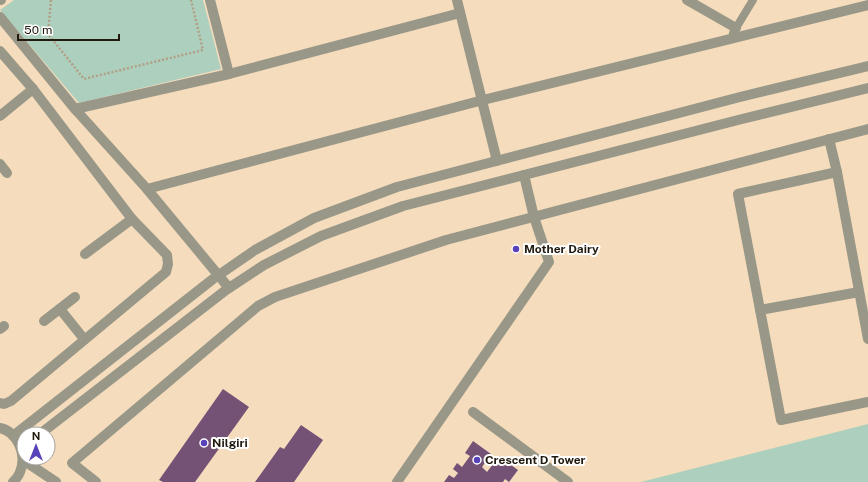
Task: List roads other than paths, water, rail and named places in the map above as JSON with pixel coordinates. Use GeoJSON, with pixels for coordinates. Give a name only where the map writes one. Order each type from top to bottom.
{"type":"FeatureCollection","features":[{"type":"Feature","properties":{"kind":"street"},"geometry":{"type":"LineString","coordinates":[[210,0],[229,74]]}},
{"type":"Feature","properties":{"kind":"street"},"geometry":{"type":"LineString","coordinates":[[457,0],[497,161]]}},
{"type":"Feature","properties":{"kind":"street"},"geometry":{"type":"LineString","coordinates":[[687,0],[736,28]]}},
{"type":"Feature","properties":{"kind":"street"},"geometry":{"type":"LineString","coordinates":[[147,189],[482,100],[868,5]]}},
{"type":"Feature","properties":{"kind":"street"},"geometry":{"type":"LineString","coordinates":[[75,109],[229,74],[460,13]]}},
{"type":"Feature","properties":{"kind":"street"},"geometry":{"type":"LineString","coordinates":[[0,16],[75,109],[147,189],[229,288]]}},
{"type":"Feature","properties":{"kind":"street"},"geometry":{"type":"LineString","coordinates":[[0,51],[33,90],[132,219],[167,255],[168,264],[166,272],[11,401],[4,404],[0,403]]}},
{"type":"Feature","properties":{"kind":"street"},"geometry":{"type":"LineString","coordinates":[[13,436],[218,275],[255,250],[314,218],[398,187],[740,97],[868,66]]}},
{"type":"Feature","properties":{"kind":"street"},"geometry":{"type":"LineString","coordinates":[[50,426],[229,288],[264,265],[321,236],[403,206],[868,88]]}},
{"type":"Feature","properties":{"kind":"street"},"geometry":{"type":"LineString","coordinates":[[0,116],[33,90]]}},
{"type":"Feature","properties":{"kind":"street"},"geometry":{"type":"LineString","coordinates":[[96,482],[72,463],[258,306],[275,297],[446,240],[868,129]]}},
{"type":"Feature","properties":{"kind":"street"},"geometry":{"type":"LineString","coordinates":[[829,139],[837,172],[868,339]]}},
{"type":"Feature","properties":{"kind":"street"},"geometry":{"type":"LineString","coordinates":[[0,164],[7,173]]}},
{"type":"Feature","properties":{"kind":"street"},"geometry":{"type":"LineString","coordinates":[[837,172],[738,194],[781,420],[868,402]]}},
{"type":"Feature","properties":{"kind":"street"},"geometry":{"type":"LineString","coordinates":[[397,482],[549,262],[534,217],[524,175]]}},
{"type":"Feature","properties":{"kind":"street"},"geometry":{"type":"LineString","coordinates":[[85,254],[132,219]]}},
{"type":"Feature","properties":{"kind":"street"},"geometry":{"type":"LineString","coordinates":[[760,310],[859,292]]}},
{"type":"Feature","properties":{"kind":"street"},"geometry":{"type":"LineString","coordinates":[[44,321],[75,297]]}},
{"type":"Feature","properties":{"kind":"street"},"geometry":{"type":"LineString","coordinates":[[60,309],[84,339]]}},
{"type":"Feature","properties":{"kind":"street"},"geometry":{"type":"LineString","coordinates":[[473,412],[568,482]]}},
{"type":"Feature","properties":{"kind":"street"},"geometry":{"type":"LineString","coordinates":[[0,428],[16,440]]}},
{"type":"Feature","properties":{"kind":"street"},"geometry":{"type":"LineString","coordinates":[[13,482],[20,472],[21,466]]}},
{"type":"Feature","properties":{"kind":"street"},"geometry":{"type":"LineString","coordinates":[[38,466],[56,482]]}},
{"type":"Feature","properties":{"kind":"lane"},"geometry":{"type":"LineString","coordinates":[[729,39],[754,0]]}},
{"type":"Feature","properties":{"kind":"place","name":"Mother Dairy"},"geometry":{"type":"Point","coordinates":[516,249]}},
{"type":"Feature","properties":{"kind":"place","name":"Nilgiri"},"geometry":{"type":"Point","coordinates":[204,443]}},
{"type":"Feature","properties":{"kind":"place","name":"Crescent D Tower"},"geometry":{"type":"Point","coordinates":[477,460]}}]}
